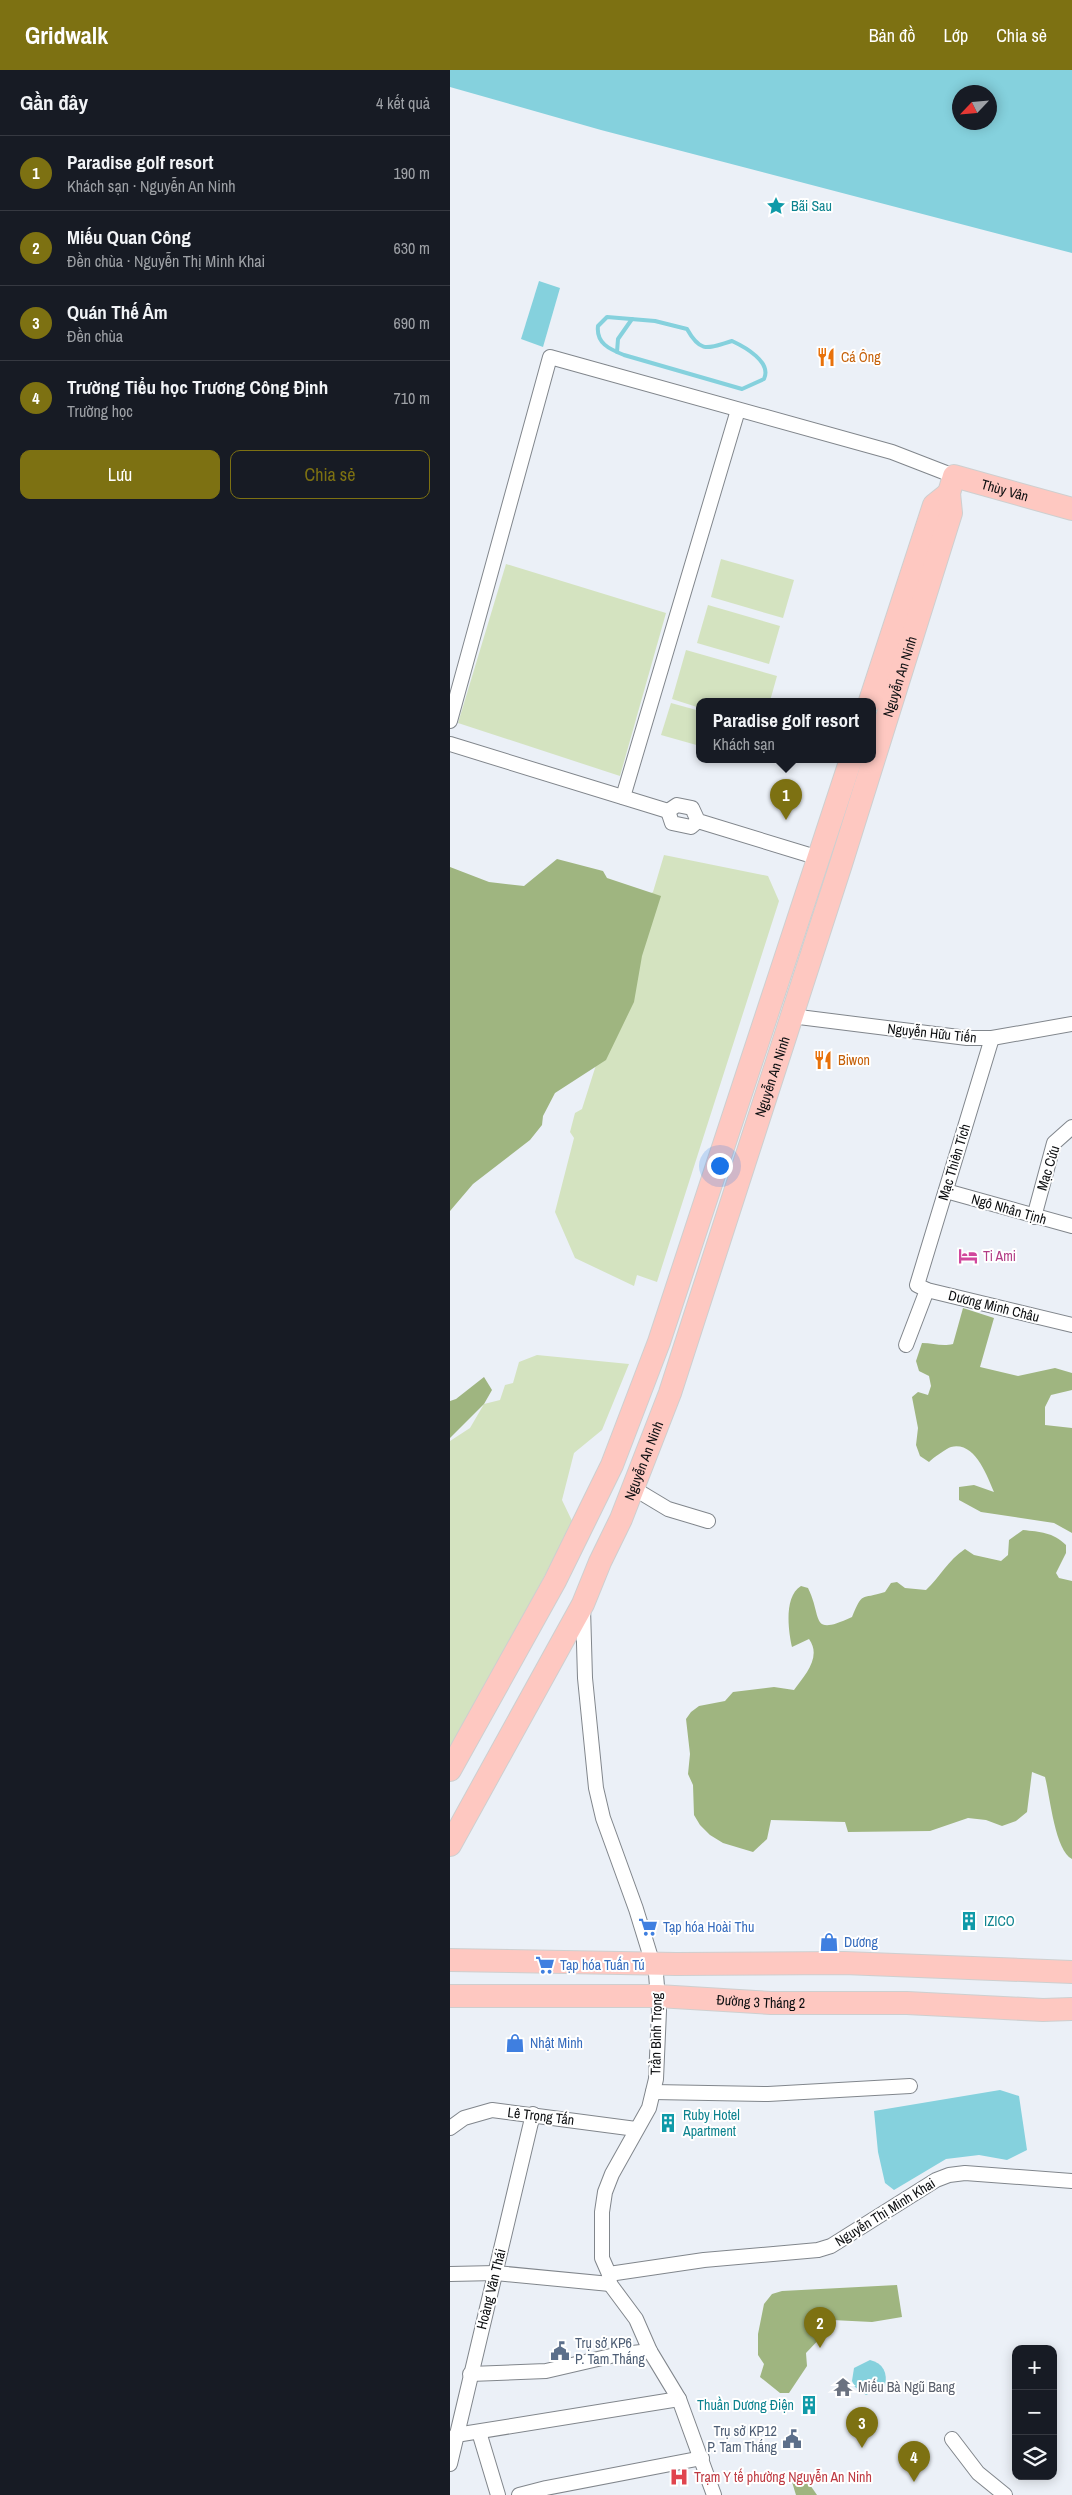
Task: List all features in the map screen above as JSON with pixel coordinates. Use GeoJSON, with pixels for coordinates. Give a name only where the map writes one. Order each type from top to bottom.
{"type":"FeatureCollection","features":[{"type":"Feature","properties":{"kind":"main road","name":"Thùy Vân"},"geometry":{"type":"LineString","coordinates":[[952,484],[1072,509]]}},
{"type":"Feature","properties":{"kind":"main road","name":"Nguyễn An Ninh"},"geometry":{"type":"LineString","coordinates":[[871,698],[934,506],[952,484]]}},
{"type":"Feature","properties":{"kind":"main road","name":"Nguyễn An Ninh"},"geometry":{"type":"LineString","coordinates":[[876,752],[951,513],[952,484]]}},
{"type":"Feature","properties":{"kind":"main road","name":"Nguyễn An Ninh"},"geometry":{"type":"LineString","coordinates":[[450,1770],[555,1582],[612,1466],[658,1342],[850,763]]}},
{"type":"Feature","properties":{"kind":"main road","name":"Nguyễn An Ninh"},"geometry":{"type":"LineString","coordinates":[[450,1845],[583,1604],[600,1562],[621,1519],[670,1393],[873,763]]}},
{"type":"Feature","properties":{"kind":"main road"},"geometry":{"type":"LineString","coordinates":[[819,858],[841,864]]}},
{"type":"Feature","properties":{"kind":"main road"},"geometry":{"type":"LineString","coordinates":[[658,1342],[684,1348]]}},
{"type":"Feature","properties":{"kind":"main road"},"geometry":{"type":"LineString","coordinates":[[571,1551],[600,1562]]}},
{"type":"Feature","properties":{"kind":"main road"},"geometry":{"type":"LineString","coordinates":[[555,1582],[583,1604]]}},
{"type":"Feature","properties":{"kind":"main road","name":"Đường 3 Tháng 2"},"geometry":{"type":"LineString","coordinates":[[450,1960],[1072,1982]]}},
{"type":"Feature","properties":{"kind":"main road","name":"Đường 3 Tháng 2"},"geometry":{"type":"LineString","coordinates":[[450,1970],[654,1968],[844,1963],[1072,1972]]}},
{"type":"Feature","properties":{"kind":"main road","name":"Đường 3 Tháng 2"},"geometry":{"type":"LineString","coordinates":[[450,1996],[658,2004],[1072,2025]]}},
{"type":"Feature","properties":{"kind":"main road","name":"Đường 3 Tháng 2"},"geometry":{"type":"LineString","coordinates":[[450,2008],[771,2002],[907,2003],[1043,2010],[1072,2009]]}},
{"type":"Feature","properties":{"kind":"street"},"geometry":{"type":"LineString","coordinates":[[450,721],[550,357],[892,452],[952,484]]}},
{"type":"Feature","properties":{"kind":"street"},"geometry":{"type":"LineString","coordinates":[[623,797],[738,410]]}},
{"type":"Feature","properties":{"kind":"street"},"geometry":{"type":"LineString","coordinates":[[450,744],[668,811],[672,823],[691,827],[698,821],[819,858]]}},
{"type":"Feature","properties":{"kind":"street","name":"Nguyễn Hữu Tiến"},"geometry":{"type":"LineString","coordinates":[[791,1016],[967,1038],[992,1038],[1072,1024]]}},
{"type":"Feature","properties":{"kind":"street","name":"Mạc Thiên Tích"},"geometry":{"type":"LineString","coordinates":[[906,1345],[946,1191],[992,1038]]}},
{"type":"Feature","properties":{"kind":"street","name":"Mạc Cửu"},"geometry":{"type":"LineString","coordinates":[[1034,1217],[1054,1143],[1072,1127]]}},
{"type":"Feature","properties":{"kind":"street","name":"Ngô Nhân Tịnh"},"geometry":{"type":"LineString","coordinates":[[946,1191],[1072,1226]]}},
{"type":"Feature","properties":{"kind":"street","name":"Dương Minh Châu"},"geometry":{"type":"LineString","coordinates":[[922,1288],[1072,1325]]}},
{"type":"Feature","properties":{"kind":"street"},"geometry":{"type":"LineString","coordinates":[[633,1488],[668,1509],[708,1521]]}},
{"type":"Feature","properties":{"kind":"street","name":"Trần Bình Trọng"},"geometry":{"type":"LineString","coordinates":[[583,1604],[586,1687],[596,1788],[603,1818],[636,1909],[654,1968],[658,2004],[656,2079],[648,2108],[612,2174],[605,2192],[601,2241],[602,2258],[610,2279],[636,2320],[650,2351],[679,2399],[714,2495]]}},
{"type":"Feature","properties":{"kind":"street"},"geometry":{"type":"LineString","coordinates":[[653,2092],[768,2094],[910,2086]]}},
{"type":"Feature","properties":{"kind":"street","name":"Lê Trọng Tấn"},"geometry":{"type":"LineString","coordinates":[[450,2128],[464,2118],[492,2110],[636,2129]]}},
{"type":"Feature","properties":{"kind":"street","name":"Hoàng Văn Thái"},"geometry":{"type":"LineString","coordinates":[[450,2464],[533,2114]]}},
{"type":"Feature","properties":{"kind":"street","name":"Nguyễn Thị Minh Khai"},"geometry":{"type":"LineString","coordinates":[[450,2274],[496,2273],[610,2279],[704,2260],[824,2248],[936,2180],[949,2175],[966,2173],[1072,2181]]}},
{"type":"Feature","properties":{"kind":"street"},"geometry":{"type":"LineString","coordinates":[[470,2374],[546,2371],[615,2355],[650,2351]]}},
{"type":"Feature","properties":{"kind":"street"},"geometry":{"type":"LineString","coordinates":[[456,2436],[679,2399]]}},
{"type":"Feature","properties":{"kind":"street"},"geometry":{"type":"LineString","coordinates":[[479,2432],[498,2495]]}},
{"type":"Feature","properties":{"kind":"street"},"geometry":{"type":"LineString","coordinates":[[952,2439],[978,2473],[1005,2495]]}},
{"type":"Feature","properties":{"kind":"street"},"geometry":{"type":"LineString","coordinates":[[519,2495],[546,2488],[702,2458]]}},
{"type":"Feature","properties":{"kind":"green space"},"geometry":{"type":"Polygon","coordinates":[[[721,559],[794,580],[783,618],[711,597],[721,559]]]}},
{"type":"Feature","properties":{"kind":"green space"},"geometry":{"type":"Polygon","coordinates":[[[506,564],[666,613],[620,776],[458,723],[506,564]]]}},
{"type":"Feature","properties":{"kind":"green space"},"geometry":{"type":"Polygon","coordinates":[[[708,605],[780,626],[769,664],[697,643],[708,605]]]}},
{"type":"Feature","properties":{"kind":"green space"},"geometry":{"type":"Polygon","coordinates":[[[686,650],[777,676],[771,698],[696,698],[696,707],[672,699],[686,650]]]}},
{"type":"Feature","properties":{"kind":"green space"},"geometry":{"type":"Polygon","coordinates":[[[671,703],[696,710],[696,745],[661,735],[671,703]]]}},
{"type":"Feature","properties":{"kind":"green space"},"geometry":{"type":"Polygon","coordinates":[[[664,855],[768,876],[779,901],[657,1282],[637,1275],[634,1286],[575,1258],[555,1212],[574,1138],[570,1132],[575,1113],[582,1109],[596,1065],[590,1058],[644,897],[653,892],[664,855]]]}},
{"type":"Feature","properties":{"kind":"green space"},"geometry":{"type":"Polygon","coordinates":[[[557,859],[603,871],[607,878],[661,896],[642,956],[634,1002],[606,1060],[555,1093],[543,1116],[542,1125],[530,1140],[473,1184],[450,1211],[450,867],[489,882],[524,886],[557,859]]]}},
{"type":"Feature","properties":{"kind":"green space"},"geometry":{"type":"Polygon","coordinates":[[[963,1308],[994,1318],[980,1367],[1018,1376],[1055,1368],[1072,1373],[1072,1390],[1051,1395],[1045,1407],[1045,1425],[1072,1428],[1072,1533],[1054,1523],[981,1512],[959,1500],[959,1487],[974,1485],[994,1492],[979,1461],[967,1449],[951,1447],[929,1462],[920,1456],[916,1445],[918,1428],[912,1397],[918,1392],[928,1395],[931,1386],[929,1376],[919,1371],[916,1361],[922,1343],[953,1344],[963,1308]]]}},
{"type":"Feature","properties":{"kind":"green space"},"geometry":{"type":"Polygon","coordinates":[[[537,1355],[629,1364],[602,1430],[574,1453],[562,1500],[573,1523],[450,1752],[450,1441],[470,1428],[484,1404],[500,1400],[505,1385],[513,1383],[519,1362],[537,1355]]]}},
{"type":"Feature","properties":{"kind":"green space"},"geometry":{"type":"Polygon","coordinates":[[[484,1377],[492,1390],[484,1404],[450,1438],[450,1401],[456,1399],[484,1377]]]}},
{"type":"Feature","properties":{"kind":"green space"},"geometry":{"type":"Polygon","coordinates":[[[1023,1530],[1051,1535],[1066,1545],[1066,1553],[1056,1573],[1059,1578],[1072,1581],[1072,1859],[1066,1854],[1057,1835],[1045,1777],[1032,1772],[1027,1812],[1016,1821],[1002,1826],[986,1820],[968,1818],[930,1831],[848,1832],[845,1822],[771,1820],[767,1839],[753,1852],[723,1843],[710,1835],[700,1825],[694,1815],[693,1785],[688,1774],[690,1754],[686,1719],[699,1706],[725,1701],[733,1692],[774,1687],[794,1690],[810,1666],[814,1652],[809,1639],[792,1647],[789,1632],[789,1614],[792,1597],[801,1586],[808,1588],[819,1621],[823,1625],[838,1623],[852,1617],[858,1603],[863,1598],[885,1592],[891,1583],[897,1582],[905,1588],[926,1590],[954,1558],[965,1549],[974,1555],[1001,1561],[1008,1555],[1009,1540],[1023,1530]]]}},
{"type":"Feature","properties":{"kind":"green space"},"geometry":{"type":"Polygon","coordinates":[[[897,2285],[902,2317],[872,2322],[832,2320],[825,2333],[806,2353],[807,2366],[789,2393],[780,2393],[760,2377],[764,2364],[758,2355],[758,2334],[764,2304],[772,2294],[782,2291],[897,2285]]]}},
{"type":"Feature","properties":{"kind":"green space"},"geometry":{"type":"Polygon","coordinates":[[[797,2478],[808,2482],[817,2495],[796,2495],[792,2482],[797,2478]]]}},
{"type":"Feature","properties":{"kind":"water"},"geometry":{"type":"Polygon","coordinates":[[[450,70],[1072,70],[1072,253],[601,130],[450,87],[450,70]]]}},
{"type":"Feature","properties":{"kind":"water"},"geometry":{"type":"Polygon","coordinates":[[[539,281],[560,288],[543,347],[521,339],[539,281]]]}},
{"type":"Feature","properties":{"kind":"water"},"geometry":{"type":"Polygon","coordinates":[[[1000,2090],[1019,2096],[1027,2150],[1007,2160],[979,2155],[946,2159],[894,2190],[885,2183],[878,2152],[874,2111],[1000,2090]]]}},
{"type":"Feature","properties":{"kind":"water"},"geometry":{"type":"Polygon","coordinates":[[[870,2360],[881,2366],[885,2373],[886,2381],[885,2386],[866,2395],[855,2387],[852,2381],[854,2368],[870,2360]]]}},
{"type":"Feature","properties":{"kind":"waterway"},"geometry":{"type":"LineString","coordinates":[[607,317],[655,321],[687,329],[701,346],[706,347],[732,341],[750,351],[761,361],[764,367],[764,379],[742,389],[624,355],[609,348],[599,337],[598,326],[607,317]]}},
{"type":"Feature","properties":{"kind":"waterway"},"geometry":{"type":"LineString","coordinates":[[617,352],[618,339],[632,319]]}},
{"type":"Feature","properties":{"kind":"place","name":"Bãi Sau"},"geometry":{"type":"Point","coordinates":[776,206]}},
{"type":"Feature","properties":{"kind":"place","name":"Cá Ông"},"geometry":{"type":"Point","coordinates":[826,357]}},
{"type":"Feature","properties":{"kind":"place","name":"Paradise golf resort"},"geometry":{"type":"Point","coordinates":[786,820]}},
{"type":"Feature","properties":{"kind":"place","name":"Biwon"},"geometry":{"type":"Point","coordinates":[823,1060]}},
{"type":"Feature","properties":{"kind":"place","name":"Ti Ami"},"geometry":{"type":"Point","coordinates":[968,1256]}},
{"type":"Feature","properties":{"kind":"place","name":"IZICO"},"geometry":{"type":"Point","coordinates":[969,1921]}},
{"type":"Feature","properties":{"kind":"place","name":"Tạp hóa Hoài Thu"},"geometry":{"type":"Point","coordinates":[648,1927]}},
{"type":"Feature","properties":{"kind":"place","name":"Dương"},"geometry":{"type":"Point","coordinates":[829,1942]}},
{"type":"Feature","properties":{"kind":"place","name":"Tạp hóa Tuấn Tú"},"geometry":{"type":"Point","coordinates":[545,1965]}},
{"type":"Feature","properties":{"kind":"place","name":"Nhật Minh"},"geometry":{"type":"Point","coordinates":[515,2043]}},
{"type":"Feature","properties":{"kind":"place","name":"Ruby Hotel Apartment"},"geometry":{"type":"Point","coordinates":[668,2123]}},
{"type":"Feature","properties":{"kind":"place","name":"Miếu Quan Công"},"geometry":{"type":"Point","coordinates":[820,2348]}},
{"type":"Feature","properties":{"kind":"place","name":"Trụ sở KP6 P. Tam Thắng"},"geometry":{"type":"Point","coordinates":[560,2351]}},
{"type":"Feature","properties":{"kind":"place","name":"Miếu Bà Ngũ Bang"},"geometry":{"type":"Point","coordinates":[843,2387]}},
{"type":"Feature","properties":{"kind":"place","name":"Thuần Dương Điện"},"geometry":{"type":"Point","coordinates":[809,2405]}},
{"type":"Feature","properties":{"kind":"place","name":"Trụ sở KP12 P. Tam Thắng"},"geometry":{"type":"Point","coordinates":[792,2439]}},
{"type":"Feature","properties":{"kind":"place","name":"Quán Thế Âm"},"geometry":{"type":"Point","coordinates":[862,2448]}},
{"type":"Feature","properties":{"kind":"place","name":"Trạm Y tế phường Nguyễn An Ninh"},"geometry":{"type":"Point","coordinates":[679,2477]}},
{"type":"Feature","properties":{"kind":"place","name":"Trường Tiểu học Trương Công Định"},"geometry":{"type":"Point","coordinates":[914,2482]}}]}
